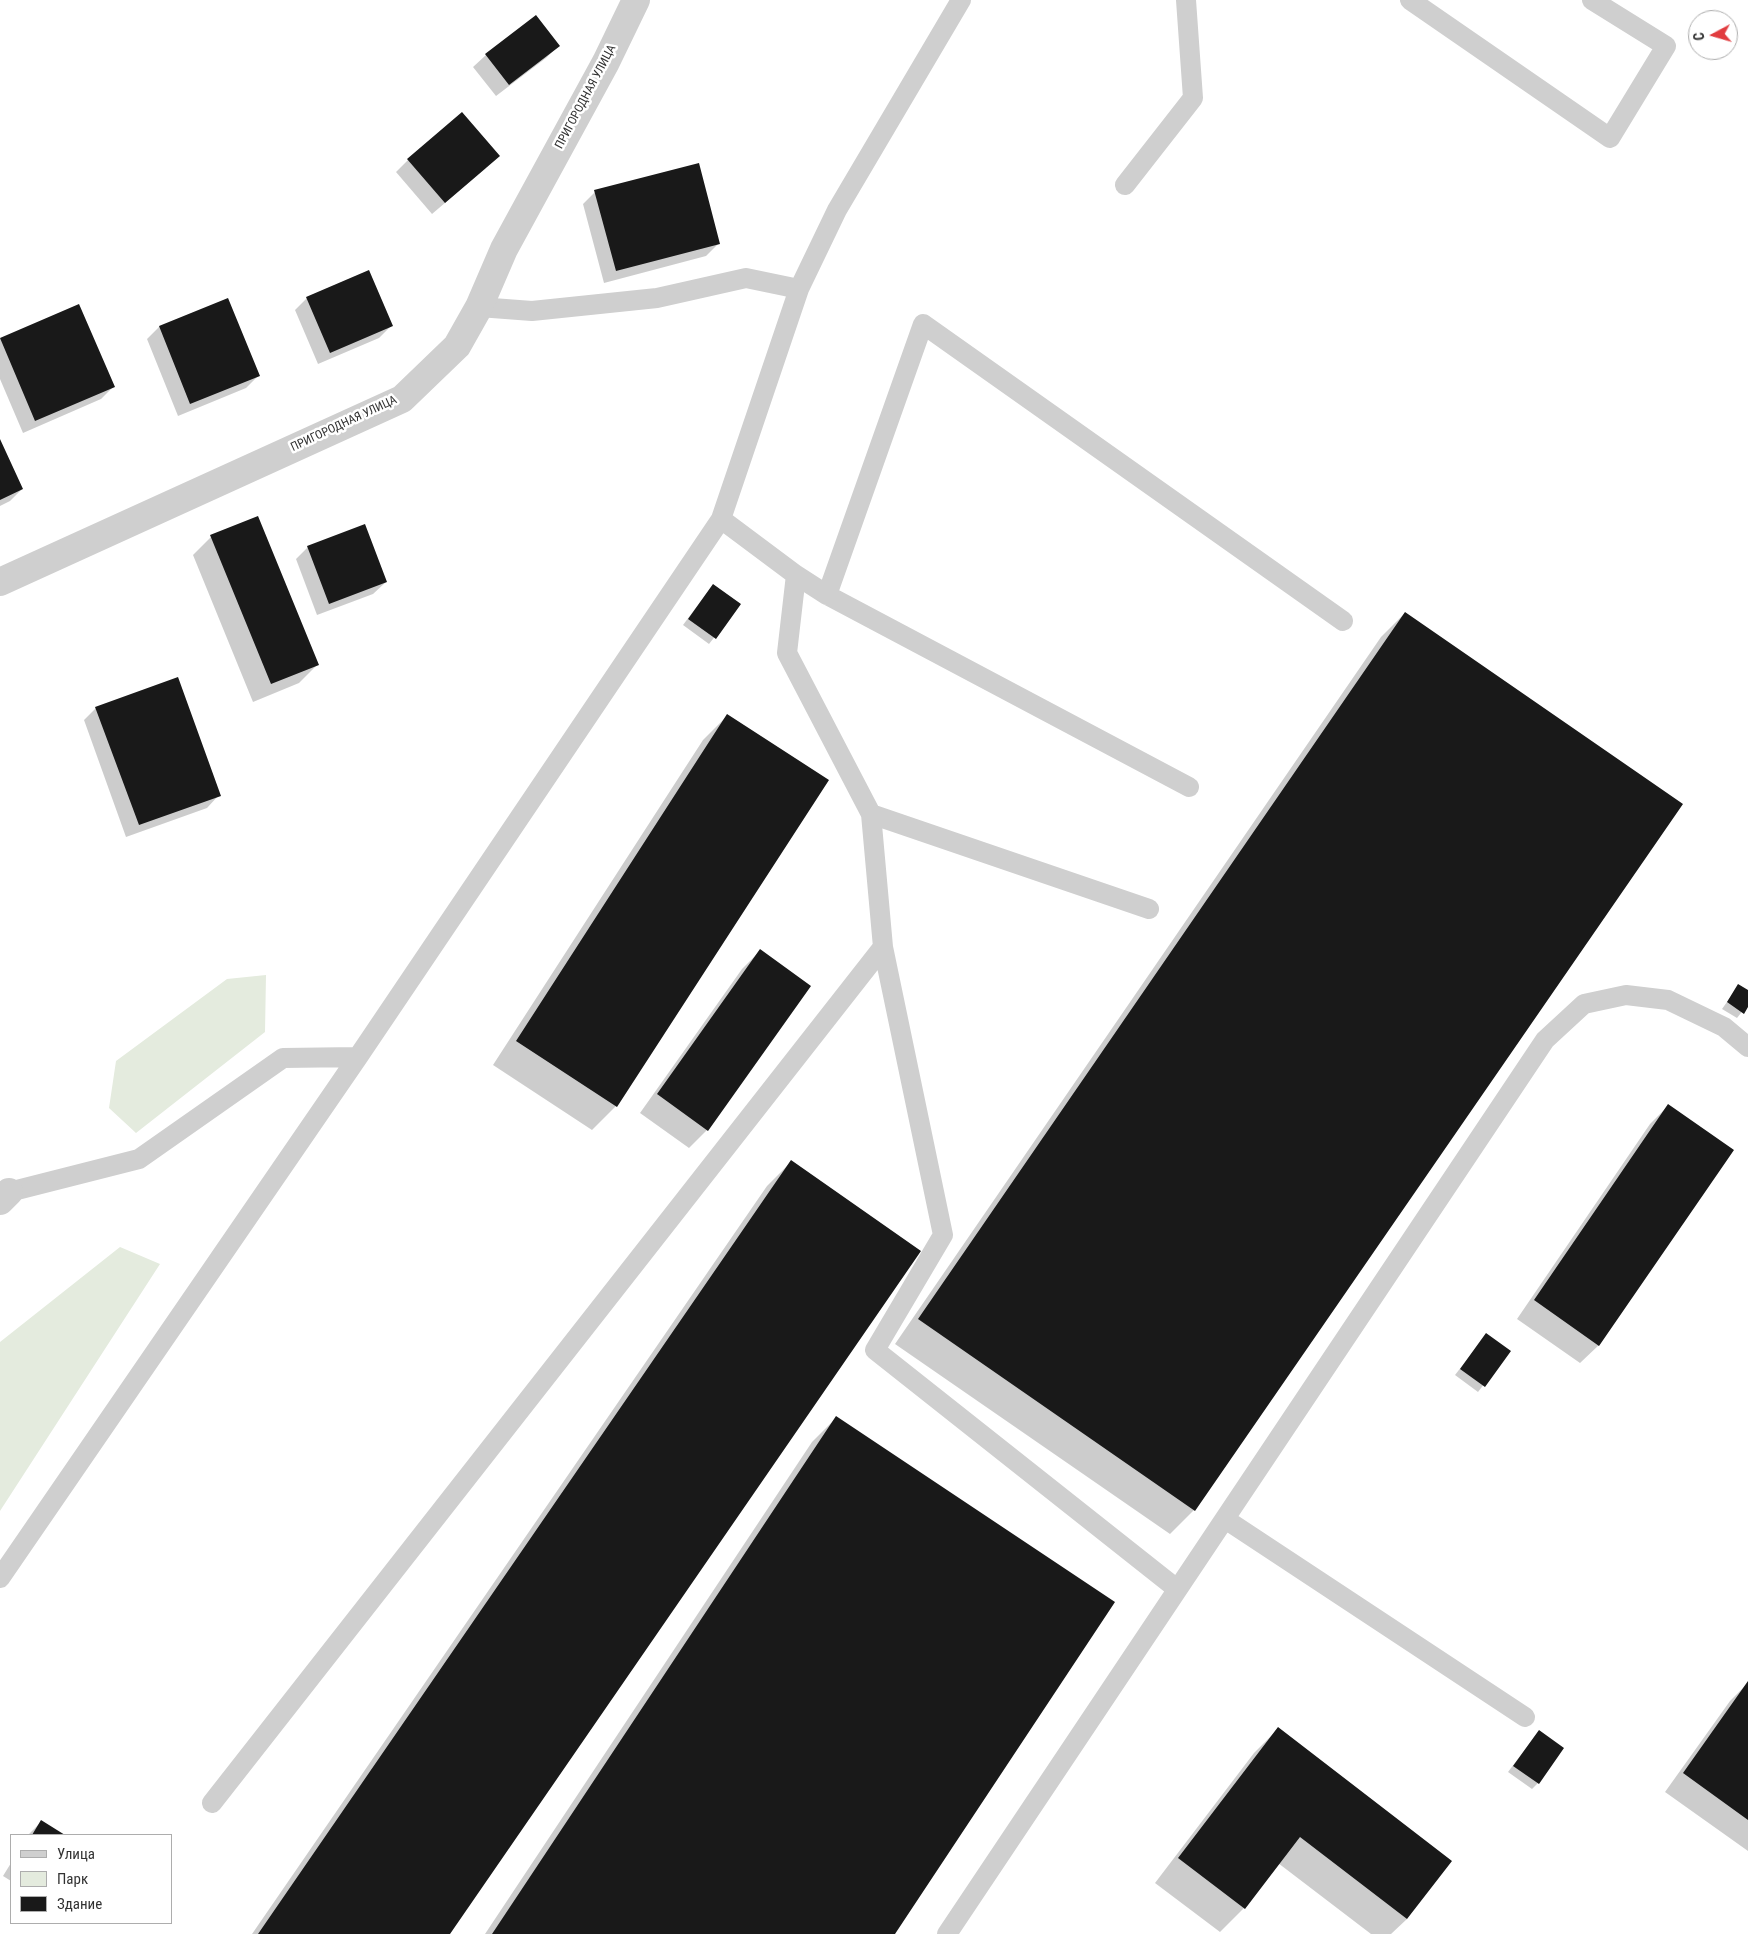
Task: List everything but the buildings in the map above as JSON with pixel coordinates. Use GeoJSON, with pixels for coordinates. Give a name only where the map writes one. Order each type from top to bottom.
{"type":"FeatureCollection","features":[{"type":"Feature","properties":{"kind":"street","name":"ПРИГОРОДНАЯ УЛИЦА"},"geometry":{"type":"LineString","coordinates":[[0,582],[402,399],[457,346],[479,307],[504,249],[606,62],[636,0]]}},
{"type":"Feature","properties":{"kind":"lane"},"geometry":{"type":"LineString","coordinates":[[0,1578],[358,1058],[721,519],[800,288],[837,210],[961,0]]}},
{"type":"Feature","properties":{"kind":"lane"},"geometry":{"type":"LineString","coordinates":[[1125,185],[1193,98],[1186,0]]}},
{"type":"Feature","properties":{"kind":"lane"},"geometry":{"type":"LineString","coordinates":[[1410,0],[1610,138],[1666,46],[1592,0]]}},
{"type":"Feature","properties":{"kind":"lane"},"geometry":{"type":"LineString","coordinates":[[479,307],[532,311],[657,298],[746,278],[800,288]]}},
{"type":"Feature","properties":{"kind":"lane"},"geometry":{"type":"LineString","coordinates":[[827,595],[923,324],[1343,620]]}},
{"type":"Feature","properties":{"kind":"lane"},"geometry":{"type":"LineString","coordinates":[[721,519],[796,575],[827,595],[1189,787]]}},
{"type":"Feature","properties":{"kind":"lane"},"geometry":{"type":"LineString","coordinates":[[796,575],[787,653],[870,814],[883,947],[943,1235],[875,1350],[1177,1589]]}},
{"type":"Feature","properties":{"kind":"lane"},"geometry":{"type":"LineString","coordinates":[[870,814],[1149,909]]}},
{"type":"Feature","properties":{"kind":"lane"},"geometry":{"type":"LineString","coordinates":[[212,1803],[883,947]]}},
{"type":"Feature","properties":{"kind":"lane"},"geometry":{"type":"LineString","coordinates":[[947,1934],[1545,1040],[1584,1004],[1626,995],[1668,1000],[1724,1027],[1748,1047]]}},
{"type":"Feature","properties":{"kind":"lane"},"geometry":{"type":"LineString","coordinates":[[4,1197],[139,1159],[283,1058],[358,1058]]}},
{"type":"Feature","properties":{"kind":"lane"},"geometry":{"type":"LineString","coordinates":[[1225,1519],[1525,1717]]}},
{"type":"Feature","properties":{"kind":"green space"},"geometry":{"type":"Polygon","coordinates":[[[266,975],[265,1032],[136,1133],[109,1108],[116,1061],[227,979],[266,975]]]}},
{"type":"Feature","properties":{"kind":"green space"},"geometry":{"type":"Polygon","coordinates":[[[120,1247],[160,1264],[0,1511],[0,1342],[120,1247]]]}}]}
